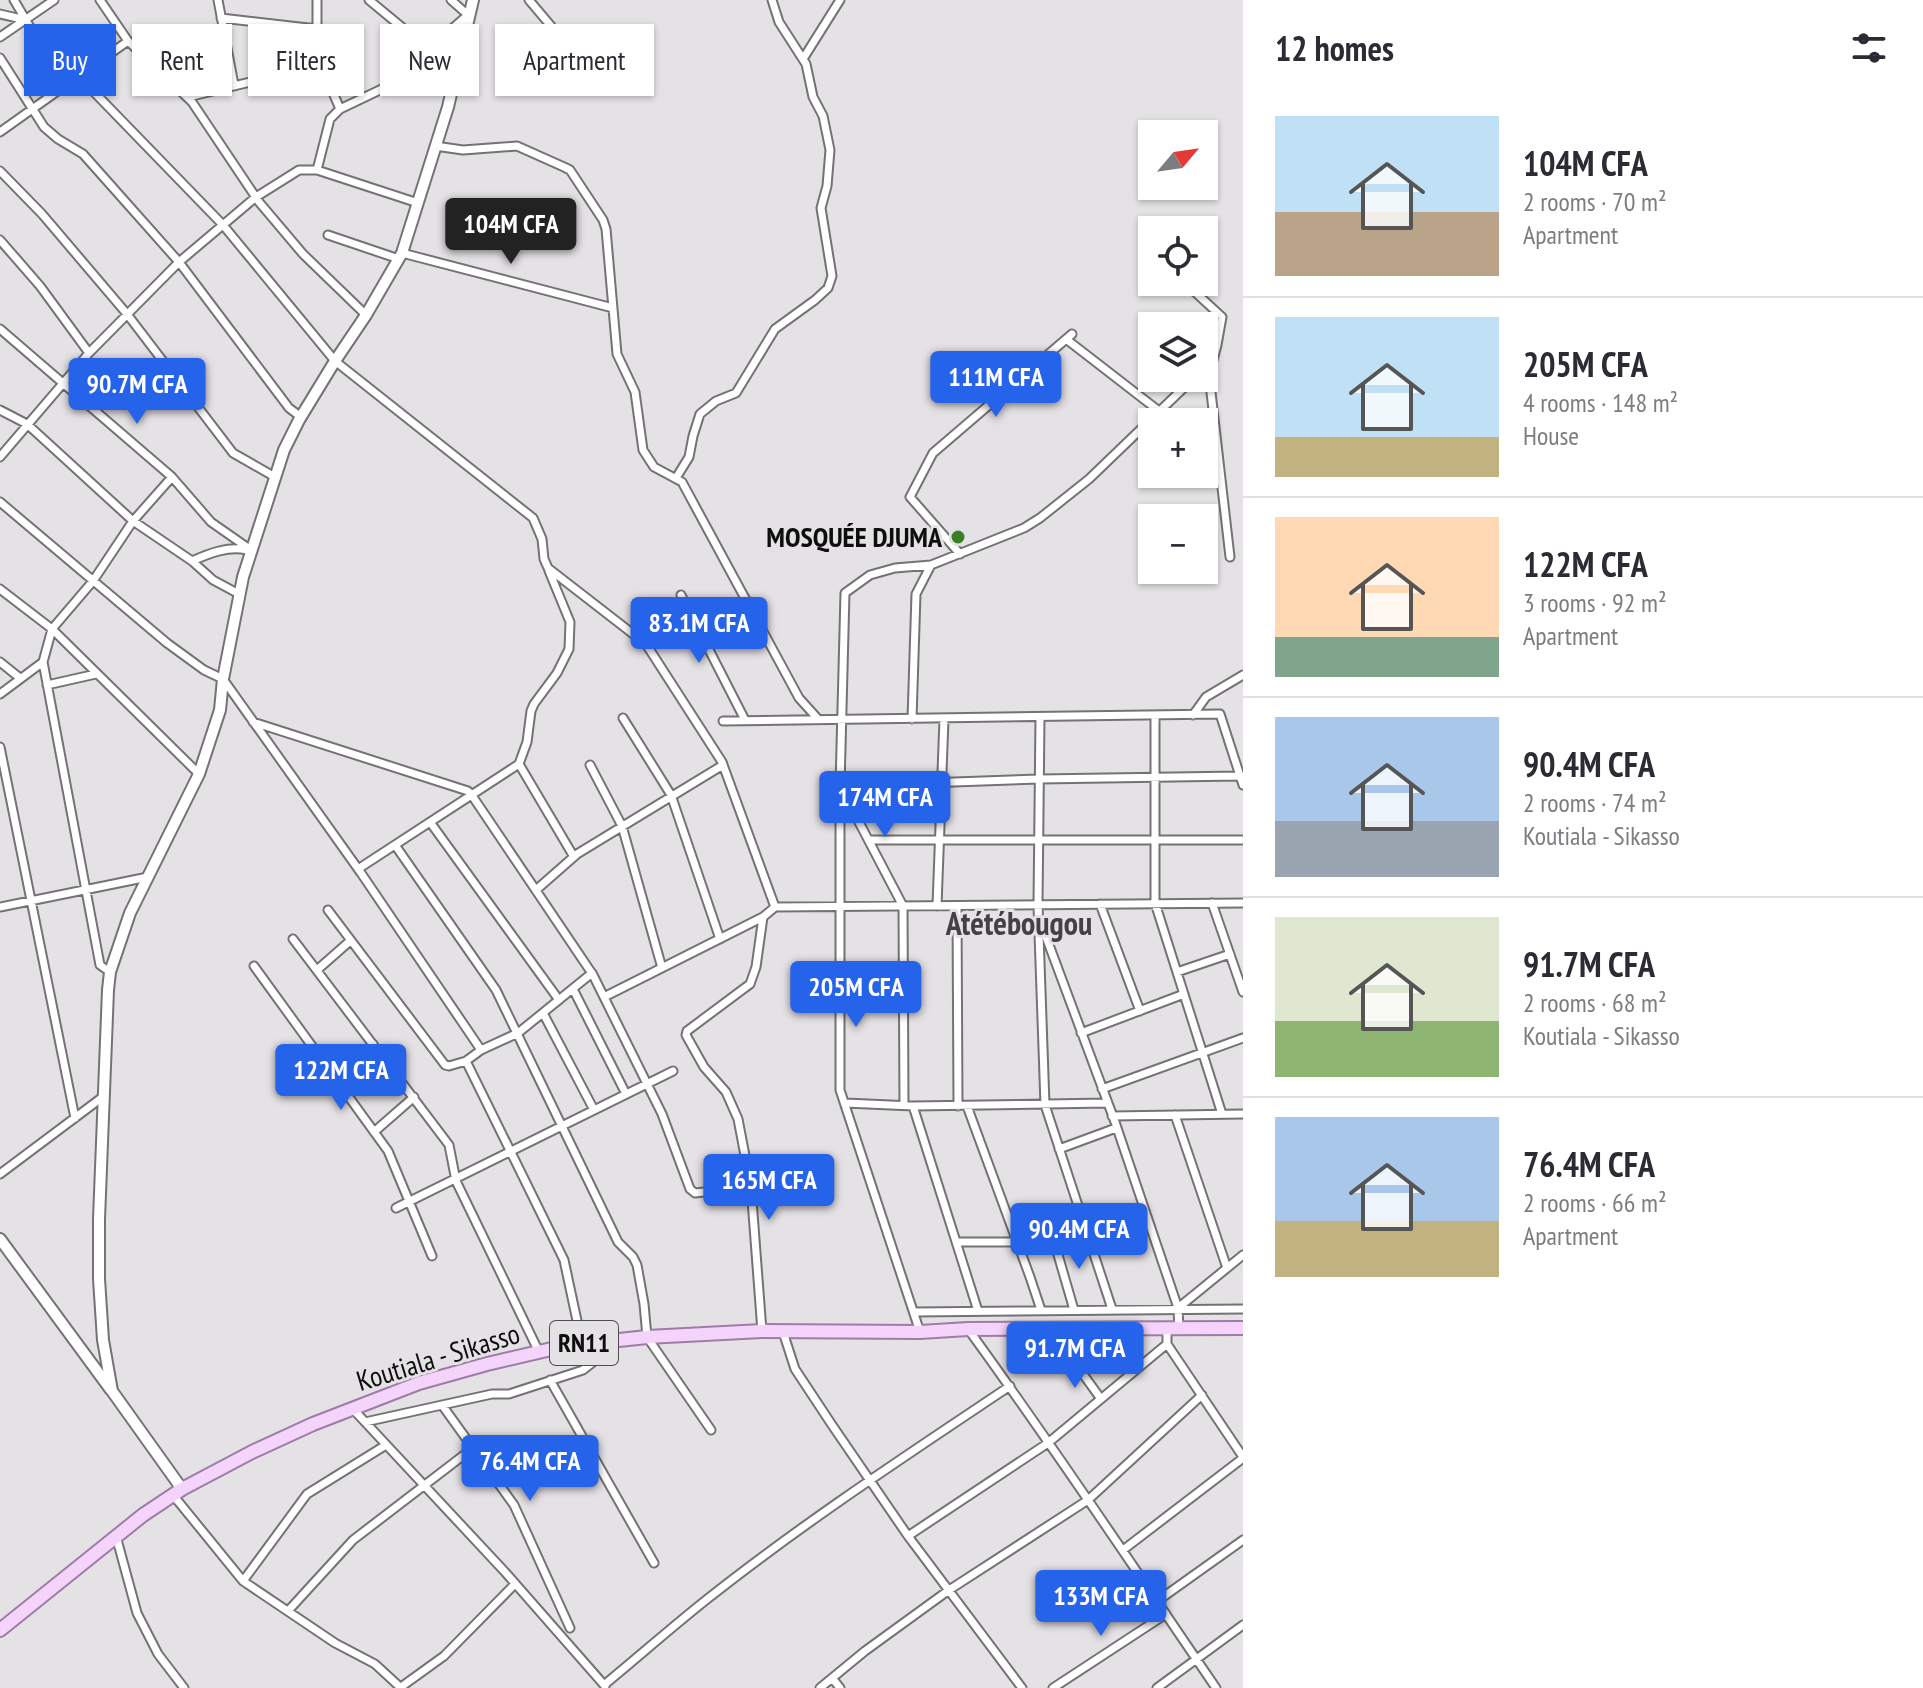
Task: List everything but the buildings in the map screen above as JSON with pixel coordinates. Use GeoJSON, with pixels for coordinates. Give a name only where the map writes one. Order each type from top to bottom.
{"type":"FeatureCollection","features":[{"type":"Feature","properties":{"kind":"main road","name":"Koutiala - Sikasso"},"geometry":{"type":"LineString","coordinates":[[0,1630],[116,1536],[178,1492],[252,1452],[352,1408],[419,1383],[539,1352],[602,1341],[762,1331],[1243,1328]]}},
{"type":"Feature","properties":{"kind":"street"},"geometry":{"type":"LineString","coordinates":[[14,0],[28,24]]}},
{"type":"Feature","properties":{"kind":"street"},"geometry":{"type":"LineString","coordinates":[[0,37],[54,0]]}},
{"type":"Feature","properties":{"kind":"street"},"geometry":{"type":"LineString","coordinates":[[100,0],[128,41],[188,97],[256,197],[303,254],[366,315]]}},
{"type":"Feature","properties":{"kind":"street"},"geometry":{"type":"LineString","coordinates":[[218,0],[234,85]]}},
{"type":"Feature","properties":{"kind":"street"},"geometry":{"type":"LineString","coordinates":[[317,0],[317,24]]}},
{"type":"Feature","properties":{"kind":"street"},"geometry":{"type":"LineString","coordinates":[[369,0],[398,24]]}},
{"type":"Feature","properties":{"kind":"street"},"geometry":{"type":"LineString","coordinates":[[451,0],[468,15]]}},
{"type":"Feature","properties":{"kind":"street"},"geometry":{"type":"LineString","coordinates":[[466,24],[473,0]]}},
{"type":"Feature","properties":{"kind":"street"},"geometry":{"type":"LineString","coordinates":[[529,0],[549,24]]}},
{"type":"Feature","properties":{"kind":"street"},"geometry":{"type":"LineString","coordinates":[[676,478],[689,457],[700,414],[716,401],[736,393],[775,329],[828,288],[832,276],[821,208],[827,186],[830,150],[823,116],[813,97],[806,64],[779,22],[772,0]]}},
{"type":"Feature","properties":{"kind":"street"},"geometry":{"type":"LineString","coordinates":[[803,59],[840,0]]}},
{"type":"Feature","properties":{"kind":"street"},"geometry":{"type":"LineString","coordinates":[[0,14],[26,20]]}},
{"type":"Feature","properties":{"kind":"street"},"geometry":{"type":"LineString","coordinates":[[458,24],[468,15]]}},
{"type":"Feature","properties":{"kind":"street"},"geometry":{"type":"LineString","coordinates":[[221,18],[273,24]]}},
{"type":"Feature","properties":{"kind":"street"},"geometry":{"type":"LineString","coordinates":[[116,50],[128,41]]}},
{"type":"Feature","properties":{"kind":"street"},"geometry":{"type":"LineString","coordinates":[[0,58],[44,127],[83,154],[179,262],[289,408],[301,417]]}},
{"type":"Feature","properties":{"kind":"street"},"geometry":{"type":"LineString","coordinates":[[188,97],[248,82]]}},
{"type":"Feature","properties":{"kind":"street"},"geometry":{"type":"LineString","coordinates":[[317,170],[330,119],[340,109],[380,90]]}},
{"type":"Feature","properties":{"kind":"street"},"geometry":{"type":"LineString","coordinates":[[0,132],[52,96]]}},
{"type":"Feature","properties":{"kind":"street"},"geometry":{"type":"LineString","coordinates":[[98,96],[223,225],[335,361],[533,518],[542,539],[544,559],[570,622],[569,649],[557,673],[534,704],[527,742],[519,764],[358,869]]}},
{"type":"Feature","properties":{"kind":"street"},"geometry":{"type":"LineString","coordinates":[[334,96],[340,109]]}},
{"type":"Feature","properties":{"kind":"street"},"geometry":{"type":"LineString","coordinates":[[112,1391],[103,1340],[99,1279],[110,972],[130,913],[199,774],[220,710],[239,594],[284,450],[400,256],[451,96]]}},
{"type":"Feature","properties":{"kind":"street"},"geometry":{"type":"LineString","coordinates":[[435,146],[463,150],[517,146],[570,170],[603,220],[617,354],[635,392],[643,450],[654,467],[682,482],[799,698],[818,719]]}},
{"type":"Feature","properties":{"kind":"street"},"geometry":{"type":"LineString","coordinates":[[0,457],[89,353],[179,262],[256,197],[299,170],[317,170],[418,203]]}},
{"type":"Feature","properties":{"kind":"street"},"geometry":{"type":"LineString","coordinates":[[0,171],[42,214],[127,314],[233,453],[275,477]]}},
{"type":"Feature","properties":{"kind":"street"},"geometry":{"type":"LineString","coordinates":[[328,235],[400,256],[613,308]]}},
{"type":"Feature","properties":{"kind":"street"},"geometry":{"type":"LineString","coordinates":[[0,240],[40,286],[89,353]]}},
{"type":"Feature","properties":{"kind":"street"},"geometry":{"type":"LineString","coordinates":[[1199,296],[1217,312]]}},
{"type":"Feature","properties":{"kind":"street"},"geometry":{"type":"LineString","coordinates":[[1218,313],[1222,317],[1218,336]]}},
{"type":"Feature","properties":{"kind":"street"},"geometry":{"type":"LineString","coordinates":[[0,329],[172,477],[211,522],[251,550]]}},
{"type":"Feature","properties":{"kind":"street"},"geometry":{"type":"LineString","coordinates":[[960,554],[910,497],[933,453],[1069,336],[1155,408]]}},
{"type":"Feature","properties":{"kind":"street"},"geometry":{"type":"LineString","coordinates":[[1162,408],[1179,392]]}},
{"type":"Feature","properties":{"kind":"street"},"geometry":{"type":"LineString","coordinates":[[1211,392],[1230,557]]}},
{"type":"Feature","properties":{"kind":"street"},"geometry":{"type":"LineString","coordinates":[[0,410],[27,424],[133,521],[192,561],[213,580],[239,594]]}},
{"type":"Feature","properties":{"kind":"street"},"geometry":{"type":"LineString","coordinates":[[920,1332],[840,1090],[840,786],[845,593],[870,575],[895,568],[931,565],[1024,528],[1089,479],[1138,431]]}},
{"type":"Feature","properties":{"kind":"street"},"geometry":{"type":"LineString","coordinates":[[110,972],[100,965],[43,662],[52,629],[93,581],[133,521],[172,477]]}},
{"type":"Feature","properties":{"kind":"street"},"geometry":{"type":"LineString","coordinates":[[0,502],[167,643],[204,670],[223,679],[481,1050]]}},
{"type":"Feature","properties":{"kind":"street"},"geometry":{"type":"LineString","coordinates":[[192,561],[235,547],[251,550]]}},
{"type":"Feature","properties":{"kind":"street"},"geometry":{"type":"LineString","coordinates":[[912,719],[916,594],[931,565]]}},
{"type":"Feature","properties":{"kind":"street"},"geometry":{"type":"LineString","coordinates":[[548,568],[646,644],[723,765],[775,907]]}},
{"type":"Feature","properties":{"kind":"street"},"geometry":{"type":"LineString","coordinates":[[0,589],[52,629],[199,774]]}},
{"type":"Feature","properties":{"kind":"street"},"geometry":{"type":"LineString","coordinates":[[681,595],[745,720]]}},
{"type":"Feature","properties":{"kind":"street"},"geometry":{"type":"LineString","coordinates":[[0,662],[20,678]]}},
{"type":"Feature","properties":{"kind":"street"},"geometry":{"type":"LineString","coordinates":[[0,694],[43,662]]}},
{"type":"Feature","properties":{"kind":"street"},"geometry":{"type":"LineString","coordinates":[[47,685],[96,674]]}},
{"type":"Feature","properties":{"kind":"street"},"geometry":{"type":"LineString","coordinates":[[1193,715],[1206,697],[1243,675]]}},
{"type":"Feature","properties":{"kind":"street"},"geometry":{"type":"LineString","coordinates":[[723,721],[1220,714],[1242,780],[1155,777],[840,786]]}},
{"type":"Feature","properties":{"kind":"street"},"geometry":{"type":"LineString","coordinates":[[1155,715],[1155,903],[1222,1114]]}},
{"type":"Feature","properties":{"kind":"street"},"geometry":{"type":"LineString","coordinates":[[1040,717],[1038,905],[1045,1105],[1112,1309]]}},
{"type":"Feature","properties":{"kind":"street"},"geometry":{"type":"LineString","coordinates":[[623,718],[672,797],[720,939]]}},
{"type":"Feature","properties":{"kind":"street"},"geometry":{"type":"LineString","coordinates":[[937,906],[944,719]]}},
{"type":"Feature","properties":{"kind":"street"},"geometry":{"type":"LineString","coordinates":[[253,722],[468,791],[592,973],[662,1114],[690,1189],[695,1193],[751,1187]]}},
{"type":"Feature","properties":{"kind":"street"},"geometry":{"type":"LineString","coordinates":[[1231,749],[1243,745]]}},
{"type":"Feature","properties":{"kind":"street"},"geometry":{"type":"LineString","coordinates":[[0,747],[75,1118]]}},
{"type":"Feature","properties":{"kind":"street"},"geometry":{"type":"LineString","coordinates":[[519,764],[574,857]]}},
{"type":"Feature","properties":{"kind":"street"},"geometry":{"type":"LineString","coordinates":[[590,765],[622,826],[662,968]]}},
{"type":"Feature","properties":{"kind":"street"},"geometry":{"type":"LineString","coordinates":[[536,890],[574,857],[723,765]]}},
{"type":"Feature","properties":{"kind":"street"},"geometry":{"type":"LineString","coordinates":[[840,786],[903,906],[908,1106],[957,1242],[978,1311]]}},
{"type":"Feature","properties":{"kind":"street"},"geometry":{"type":"LineString","coordinates":[[430,822],[559,1000]]}},
{"type":"Feature","properties":{"kind":"street"},"geometry":{"type":"LineString","coordinates":[[869,840],[1243,840]]}},
{"type":"Feature","properties":{"kind":"street"},"geometry":{"type":"LineString","coordinates":[[395,845],[496,990],[618,1242],[637,1265],[647,1337],[711,1430]]}},
{"type":"Feature","properties":{"kind":"street"},"geometry":{"type":"LineString","coordinates":[[0,907],[148,877]]}},
{"type":"Feature","properties":{"kind":"street"},"geometry":{"type":"LineString","coordinates":[[1212,903],[1243,992]]}},
{"type":"Feature","properties":{"kind":"street"},"geometry":{"type":"LineString","coordinates":[[604,997],[763,917],[775,907],[1243,903]]}},
{"type":"Feature","properties":{"kind":"street"},"geometry":{"type":"LineString","coordinates":[[1100,904],[1140,1011]]}},
{"type":"Feature","properties":{"kind":"street"},"geometry":{"type":"LineString","coordinates":[[957,906],[963,1106],[1018,1242],[1041,1310]]}},
{"type":"Feature","properties":{"kind":"street"},"geometry":{"type":"LineString","coordinates":[[328,910],[445,1065],[449,1066],[466,1061],[481,1050],[518,1033],[592,973]]}},
{"type":"Feature","properties":{"kind":"street"},"geometry":{"type":"LineString","coordinates":[[762,1331],[751,1187],[738,1119],[726,1092],[704,1067],[686,1035],[687,1031],[750,984],[756,967],[763,917]]}},
{"type":"Feature","properties":{"kind":"street"},"geometry":{"type":"LineString","coordinates":[[908,1536],[1048,1443],[1167,1344],[1178,1308],[1108,1103],[1039,918]]}},
{"type":"Feature","properties":{"kind":"street"},"geometry":{"type":"LineString","coordinates":[[293,939],[449,1145],[456,1179],[539,1352]]}},
{"type":"Feature","properties":{"kind":"street"},"geometry":{"type":"LineString","coordinates":[[317,970],[350,941]]}},
{"type":"Feature","properties":{"kind":"street"},"geometry":{"type":"LineString","coordinates":[[1177,972],[1230,954]]}},
{"type":"Feature","properties":{"kind":"street"},"geometry":{"type":"LineString","coordinates":[[254,966],[388,1151],[432,1256]]}},
{"type":"Feature","properties":{"kind":"street"},"geometry":{"type":"LineString","coordinates":[[573,989],[626,1094]]}},
{"type":"Feature","properties":{"kind":"street"},"geometry":{"type":"LineString","coordinates":[[1081,1033],[1184,994]]}},
{"type":"Feature","properties":{"kind":"street"},"geometry":{"type":"LineString","coordinates":[[543,1013],[594,1110]]}},
{"type":"Feature","properties":{"kind":"street"},"geometry":{"type":"LineString","coordinates":[[1102,1089],[1243,1038]]}},
{"type":"Feature","properties":{"kind":"street"},"geometry":{"type":"LineString","coordinates":[[333,1075],[373,1044]]}},
{"type":"Feature","properties":{"kind":"street"},"geometry":{"type":"LineString","coordinates":[[466,1061],[564,1260],[582,1344]]}},
{"type":"Feature","properties":{"kind":"street"},"geometry":{"type":"LineString","coordinates":[[396,1208],[673,1071]]}},
{"type":"Feature","properties":{"kind":"street"},"geometry":{"type":"LineString","coordinates":[[0,1174],[104,1096]]}},
{"type":"Feature","properties":{"kind":"street"},"geometry":{"type":"LineString","coordinates":[[374,1132],[414,1097]]}},
{"type":"Feature","properties":{"kind":"street"},"geometry":{"type":"LineString","coordinates":[[845,1103],[908,1106],[1108,1103]]}},
{"type":"Feature","properties":{"kind":"street"},"geometry":{"type":"LineString","coordinates":[[1112,1116],[1243,1114]]}},
{"type":"Feature","properties":{"kind":"street"},"geometry":{"type":"LineString","coordinates":[[1175,1115],[1227,1268]]}},
{"type":"Feature","properties":{"kind":"street"},"geometry":{"type":"LineString","coordinates":[[1059,1149],[1116,1128]]}},
{"type":"Feature","properties":{"kind":"street"},"geometry":{"type":"LineString","coordinates":[[957,1242],[1054,1241],[1088,1237]]}},
{"type":"Feature","properties":{"kind":"street"},"geometry":{"type":"LineString","coordinates":[[0,1239],[112,1391],[178,1492],[243,1581],[335,1643],[375,1664],[401,1688],[444,1656],[515,1584]]}},
{"type":"Feature","properties":{"kind":"street"},"geometry":{"type":"LineString","coordinates":[[1054,1241],[1074,1310]]}},
{"type":"Feature","properties":{"kind":"street"},"geometry":{"type":"LineString","coordinates":[[1178,1308],[1243,1255]]}},
{"type":"Feature","properties":{"kind":"street"},"geometry":{"type":"LineString","coordinates":[[914,1312],[1243,1309]]}},
{"type":"Feature","properties":{"kind":"street"},"geometry":{"type":"LineString","coordinates":[[968,1329],[1216,1688]]}},
{"type":"Feature","properties":{"kind":"street"},"geometry":{"type":"LineString","coordinates":[[783,1332],[795,1369],[908,1536],[1022,1688]]}},
{"type":"Feature","properties":{"kind":"street"},"geometry":{"type":"LineString","coordinates":[[365,1422],[492,1394],[509,1394],[583,1370],[590,1365],[602,1341]]}},
{"type":"Feature","properties":{"kind":"street"},"geometry":{"type":"LineString","coordinates":[[1123,1550],[1243,1457],[1167,1344]]}},
{"type":"Feature","properties":{"kind":"street"},"geometry":{"type":"LineString","coordinates":[[1075,1363],[1101,1399]]}},
{"type":"Feature","properties":{"kind":"street"},"geometry":{"type":"LineString","coordinates":[[550,1380],[654,1563]]}},
{"type":"Feature","properties":{"kind":"street"},"geometry":{"type":"LineString","coordinates":[[352,1408],[515,1584],[605,1687],[706,1600],[870,1480],[1010,1386]]}},
{"type":"Feature","properties":{"kind":"street"},"geometry":{"type":"LineString","coordinates":[[820,1688],[949,1590],[1088,1500],[1202,1395]]}},
{"type":"Feature","properties":{"kind":"street"},"geometry":{"type":"LineString","coordinates":[[442,1405],[514,1505],[570,1628]]}},
{"type":"Feature","properties":{"kind":"street"},"geometry":{"type":"LineString","coordinates":[[243,1581],[307,1494],[386,1445]]}},
{"type":"Feature","properties":{"kind":"street"},"geometry":{"type":"LineString","coordinates":[[288,1611],[353,1540],[473,1448]]}},
{"type":"Feature","properties":{"kind":"street"},"geometry":{"type":"LineString","coordinates":[[116,1536],[137,1613],[158,1654],[184,1688]]}},
{"type":"Feature","properties":{"kind":"street"},"geometry":{"type":"LineString","coordinates":[[1156,1602],[1243,1540]]}},
{"type":"Feature","properties":{"kind":"street"},"geometry":{"type":"LineString","coordinates":[[1053,1688],[1166,1614]]}},
{"type":"Feature","properties":{"kind":"street"},"geometry":{"type":"LineString","coordinates":[[1157,1688],[1243,1625]]}},
{"type":"Feature","properties":{"kind":"street"},"geometry":{"type":"LineString","coordinates":[[832,1678],[840,1688]]}},
{"type":"Feature","properties":{"kind":"place","name":"MOSQUÉE DJUMA"},"geometry":{"type":"Point","coordinates":[958,537]}},
{"type":"Feature","properties":{"kind":"district","name":"Atétébougou"},"geometry":{"type":"Point","coordinates":[1019,924]}}]}
